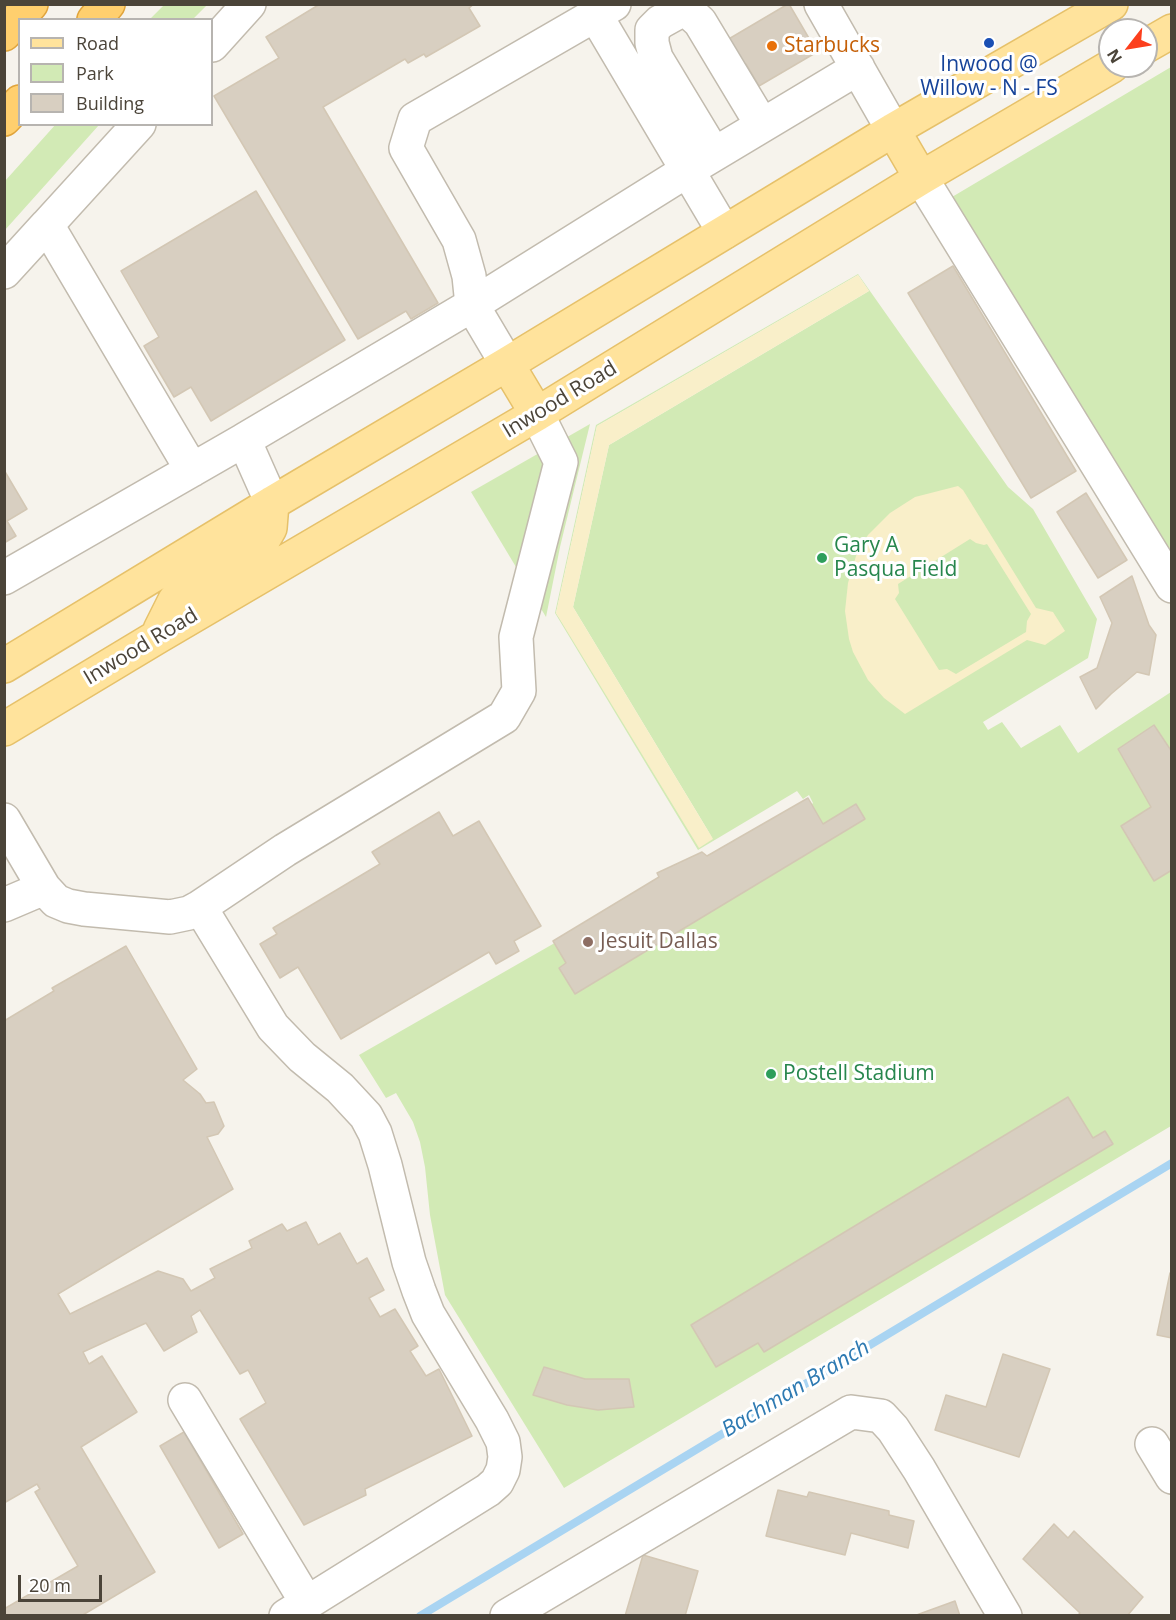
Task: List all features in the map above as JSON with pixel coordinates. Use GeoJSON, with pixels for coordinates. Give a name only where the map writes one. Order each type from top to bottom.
{"type":"FeatureCollection","features":[{"type":"Feature","properties":{"kind":"highway"},"geometry":{"type":"LineString","coordinates":[[18,18],[31,4]]}},
{"type":"Feature","properties":{"kind":"highway"},"geometry":{"type":"LineString","coordinates":[[96,18],[108,4]]}},
{"type":"Feature","properties":{"kind":"highway"},"geometry":{"type":"LineString","coordinates":[[4,34],[18,18]]}},
{"type":"Feature","properties":{"kind":"highway"},"geometry":{"type":"LineString","coordinates":[[4,118],[18,104]]}},
{"type":"Feature","properties":{"kind":"main road"},"geometry":{"type":"LineString","coordinates":[[4,666],[893,130],[1111,4]]}},
{"type":"Feature","properties":{"kind":"main road"},"geometry":{"type":"LineString","coordinates":[[1158,39],[1172,31]]}},
{"type":"Feature","properties":{"kind":"main road","name":"Inwood Road"},"geometry":{"type":"LineString","coordinates":[[4,729],[537,414],[921,178],[1098,74]]}},
{"type":"Feature","properties":{"kind":"main road"},"geometry":{"type":"LineString","coordinates":[[893,130],[921,178]]}},
{"type":"Feature","properties":{"kind":"main road"},"geometry":{"type":"LineString","coordinates":[[507,364],[537,414]]}},
{"type":"Feature","properties":{"kind":"main road"},"geometry":{"type":"LineString","coordinates":[[157,637],[175,600],[258,549],[270,528],[272,503]]}},
{"type":"Feature","properties":{"kind":"street"},"geometry":{"type":"LineString","coordinates":[[213,44],[249,4]]}},
{"type":"Feature","properties":{"kind":"street"},"geometry":{"type":"LineString","coordinates":[[821,4],[893,130]]}},
{"type":"Feature","properties":{"kind":"street"},"geometry":{"type":"LineString","coordinates":[[507,364],[472,304],[469,276],[459,240],[406,148],[415,119],[605,10],[701,162]]}},
{"type":"Feature","properties":{"kind":"street"},"geometry":{"type":"LineString","coordinates":[[724,232],[701,162],[656,58],[652,43],[652,30],[660,22],[678,12],[689,12],[700,22],[762,125]]}},
{"type":"Feature","properties":{"kind":"street"},"geometry":{"type":"LineString","coordinates":[[4,578],[244,440],[858,69]]}},
{"type":"Feature","properties":{"kind":"street"},"geometry":{"type":"LineString","coordinates":[[4,272],[137,126]]}},
{"type":"Feature","properties":{"kind":"street"},"geometry":{"type":"LineString","coordinates":[[921,178],[1172,586]]}},
{"type":"Feature","properties":{"kind":"street"},"geometry":{"type":"LineString","coordinates":[[47,225],[192,470]]}},
{"type":"Feature","properties":{"kind":"street"},"geometry":{"type":"LineString","coordinates":[[4,820],[45,888],[56,901],[84,909],[170,917],[189,913],[200,907],[285,850],[504,717],[519,691],[516,637],[561,462],[537,414]]}},
{"type":"Feature","properties":{"kind":"street"},"geometry":{"type":"LineString","coordinates":[[244,440],[272,503]]}},
{"type":"Feature","properties":{"kind":"street"},"geometry":{"type":"LineString","coordinates":[[4,905],[45,888]]}},
{"type":"Feature","properties":{"kind":"street"},"geometry":{"type":"LineString","coordinates":[[185,1400],[296,1609],[488,1490],[497,1482],[503,1470],[505,1457],[503,1442],[428,1314],[418,1291],[385,1165],[375,1133],[366,1116],[340,1088],[302,1057],[273,1027],[200,907]]}},
{"type":"Feature","properties":{"kind":"street"},"geometry":{"type":"LineString","coordinates":[[507,1616],[851,1412],[880,1416],[893,1429],[1005,1616]]}},
{"type":"Feature","properties":{"kind":"street"},"geometry":{"type":"LineString","coordinates":[[1152,1444],[1172,1477]]}},
{"type":"Feature","properties":{"kind":"green space"},"geometry":{"type":"Polygon","coordinates":[[[164,4],[207,5],[194,18],[151,18],[164,4]]]}},
{"type":"Feature","properties":{"kind":"green space"},"geometry":{"type":"Polygon","coordinates":[[[1171,67],[1171,561],[952,197],[1152,78],[1158,78],[1158,75],[1171,67]]]}},
{"type":"Feature","properties":{"kind":"green space"},"geometry":{"type":"Polygon","coordinates":[[[54,126],[98,126],[5,230],[5,181],[54,126]]]}},
{"type":"Feature","properties":{"kind":"green space","name":"Postell Stadium"},"geometry":{"type":"Polygon","coordinates":[[[858,274],[1008,487],[1033,509],[1097,619],[1088,658],[983,722],[988,730],[1002,722],[1021,748],[1060,725],[1078,753],[1171,692],[1171,1126],[564,1488],[445,1295],[430,1215],[425,1167],[413,1122],[396,1093],[386,1098],[359,1055],[808,798],[813,803],[809,795],[803,799],[797,791],[698,850],[555,613],[596,425],[858,274]],[[858,275],[597,426],[556,613],[713,839],[573,607],[609,445],[869,291],[858,275]]]}},
{"type":"Feature","properties":{"kind":"green space"},"geometry":{"type":"Polygon","coordinates":[[[590,424],[560,547],[546,617],[471,492],[590,424]]]}},
{"type":"Feature","properties":{"kind":"sand"},"geometry":{"type":"Polygon","coordinates":[[[858,275],[869,291],[609,445],[573,607],[713,839],[699,848],[556,613],[597,426],[858,275]]]}},
{"type":"Feature","properties":{"kind":"sand"},"geometry":{"type":"Polygon","coordinates":[[[958,486],[963,490],[1036,608],[1053,612],[1065,631],[1045,645],[1027,640],[905,714],[884,698],[868,680],[853,652],[845,611],[848,583],[862,544],[890,513],[915,497],[958,486]],[[970,539],[898,584],[899,593],[895,599],[939,670],[947,669],[956,674],[1026,632],[1027,621],[1031,614],[987,544],[976,543],[970,539]]]}},
{"type":"Feature","properties":{"kind":"building"},"geometry":{"type":"Polygon","coordinates":[[[320,4],[474,4],[469,8],[480,26],[426,57],[424,54],[408,63],[405,59],[323,107],[438,303],[411,319],[406,311],[358,339],[214,96],[279,58],[266,37],[320,4]]]}},
{"type":"Feature","properties":{"kind":"building","name":"Starbucks"},"geometry":{"type":"Polygon","coordinates":[[[788,4],[817,52],[759,86],[746,64],[742,67],[727,40],[788,4]]]}},
{"type":"Feature","properties":{"kind":"building"},"geometry":{"type":"Polygon","coordinates":[[[256,191],[345,340],[211,421],[191,387],[174,397],[144,346],[159,337],[121,271],[256,191]]]}},
{"type":"Feature","properties":{"kind":"building"},"geometry":{"type":"Polygon","coordinates":[[[953,266],[1076,471],[1031,498],[908,293],[953,266]]]}},
{"type":"Feature","properties":{"kind":"building"},"geometry":{"type":"Polygon","coordinates":[[[4,470],[27,509],[7,521],[16,536],[4,543],[4,470]]]}},
{"type":"Feature","properties":{"kind":"building"},"geometry":{"type":"Polygon","coordinates":[[[1086,493],[1127,560],[1098,578],[1057,512],[1086,493]]]}},
{"type":"Feature","properties":{"kind":"building"},"geometry":{"type":"Polygon","coordinates":[[[1132,576],[1149,625],[1156,635],[1149,675],[1137,672],[1096,709],[1080,677],[1097,668],[1112,623],[1100,597],[1132,576]]]}},
{"type":"Feature","properties":{"kind":"building"},"geometry":{"type":"Polygon","coordinates":[[[1154,725],[1172,752],[1172,870],[1154,881],[1121,826],[1151,807],[1118,749],[1154,725]]]}},
{"type":"Feature","properties":{"kind":"building"},"geometry":{"type":"Polygon","coordinates":[[[808,798],[823,824],[856,804],[865,819],[575,994],[559,968],[566,963],[553,941],[659,877],[657,873],[702,852],[707,856],[808,798]]]}},
{"type":"Feature","properties":{"kind":"building"},"geometry":{"type":"Polygon","coordinates":[[[439,812],[453,836],[479,821],[541,926],[514,941],[519,951],[496,964],[489,952],[341,1039],[298,967],[280,978],[260,944],[277,934],[273,928],[380,864],[372,852],[439,812]]]}},
{"type":"Feature","properties":{"kind":"building"},"geometry":{"type":"Polygon","coordinates":[[[126,946],[197,1069],[183,1080],[200,1094],[206,1103],[214,1102],[224,1126],[218,1134],[207,1137],[233,1189],[58,1294],[70,1314],[158,1271],[183,1279],[191,1291],[215,1278],[210,1269],[252,1248],[249,1241],[282,1224],[287,1231],[306,1222],[318,1245],[340,1233],[357,1264],[367,1258],[384,1290],[369,1298],[380,1317],[395,1309],[418,1346],[410,1351],[426,1376],[439,1369],[472,1436],[365,1489],[366,1495],[304,1525],[240,1419],[266,1403],[248,1370],[240,1374],[200,1310],[191,1316],[197,1332],[164,1351],[146,1323],[83,1352],[89,1364],[102,1356],[137,1412],[81,1447],[155,1572],[81,1616],[4,1616],[4,1609],[78,1566],[35,1492],[40,1489],[37,1484],[4,1503],[4,1021],[54,991],[52,988],[126,946]]]}},
{"type":"Feature","properties":{"kind":"building"},"geometry":{"type":"Polygon","coordinates":[[[1068,1097],[1093,1138],[1105,1131],[1113,1144],[764,1352],[758,1343],[716,1367],[691,1325],[1068,1097]]]}},
{"type":"Feature","properties":{"kind":"building"},"geometry":{"type":"Polygon","coordinates":[[[1170,1273],[1172,1274],[1172,1338],[1157,1335],[1170,1273]]]}},
{"type":"Feature","properties":{"kind":"building"},"geometry":{"type":"Polygon","coordinates":[[[1003,1354],[1050,1369],[1019,1457],[935,1430],[946,1395],[986,1407],[1003,1354]]]}},
{"type":"Feature","properties":{"kind":"building"},"geometry":{"type":"Polygon","coordinates":[[[544,1367],[585,1379],[629,1379],[634,1407],[598,1410],[567,1405],[533,1395],[544,1367]]]}},
{"type":"Feature","properties":{"kind":"building"},"geometry":{"type":"Polygon","coordinates":[[[184,1432],[243,1534],[219,1548],[160,1446],[184,1432]]]}},
{"type":"Feature","properties":{"kind":"building"},"geometry":{"type":"Polygon","coordinates":[[[778,1490],[807,1497],[809,1492],[889,1511],[889,1515],[914,1521],[908,1548],[851,1533],[845,1555],[766,1536],[778,1490]]]}},
{"type":"Feature","properties":{"kind":"building"},"geometry":{"type":"Polygon","coordinates":[[[1054,1524],[1068,1538],[1074,1531],[1143,1597],[1127,1616],[1077,1616],[1080,1613],[1023,1559],[1054,1524]]]}},
{"type":"Feature","properties":{"kind":"building"},"geometry":{"type":"Polygon","coordinates":[[[643,1555],[698,1571],[685,1616],[625,1616],[643,1555]]]}},
{"type":"Feature","properties":{"kind":"building"},"geometry":{"type":"Polygon","coordinates":[[[955,1601],[960,1616],[914,1616],[922,1613],[955,1601]]]}},
{"type":"Feature","properties":{"kind":"waterway","name":"Bachman Branch"},"geometry":{"type":"LineString","coordinates":[[420,1616],[1172,1163]]}},
{"type":"Feature","properties":{"kind":"place","name":"Inwood @ Willow - N - FS"},"geometry":{"type":"Point","coordinates":[989,43]}},
{"type":"Feature","properties":{"kind":"place","name":"Starbucks"},"geometry":{"type":"Point","coordinates":[772,46]}},
{"type":"Feature","properties":{"kind":"place","name":"Gary A Pasqua Field"},"geometry":{"type":"Point","coordinates":[822,558]}},
{"type":"Feature","properties":{"kind":"place","name":"Jesuit Dallas"},"geometry":{"type":"Point","coordinates":[588,942]}},
{"type":"Feature","properties":{"kind":"place","name":"Postell Stadium"},"geometry":{"type":"Point","coordinates":[771,1074]}}]}
